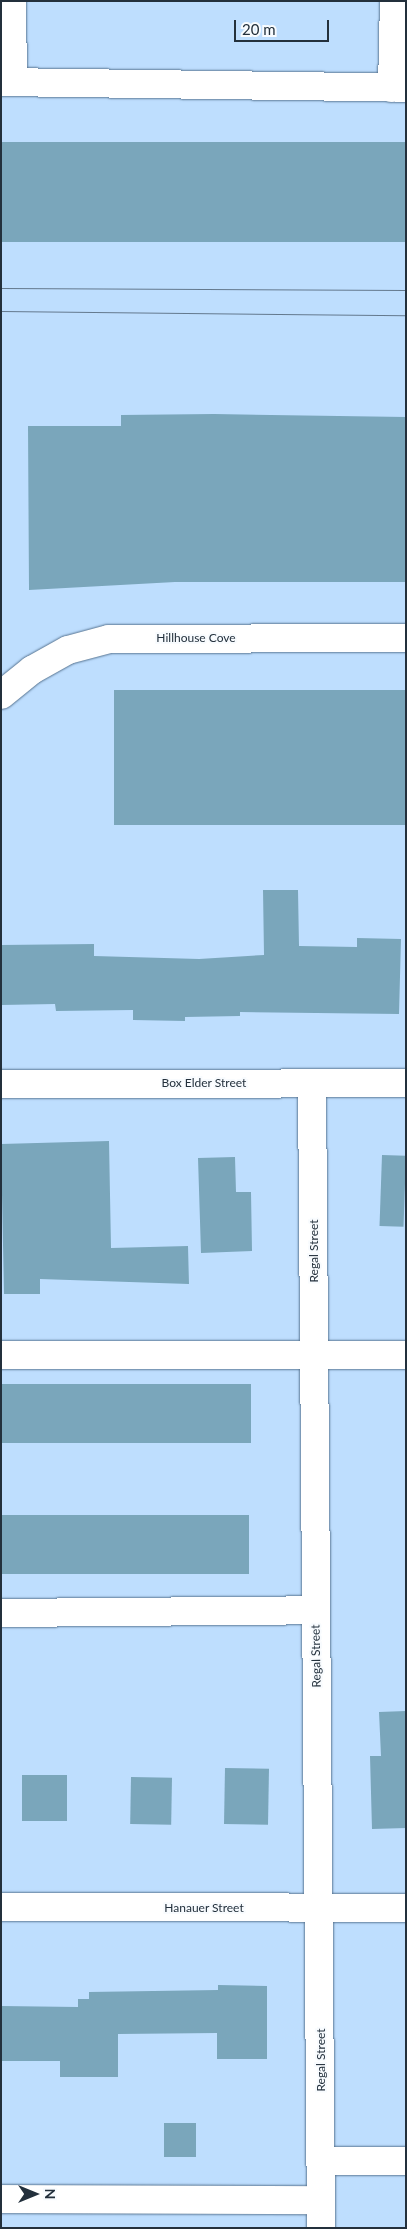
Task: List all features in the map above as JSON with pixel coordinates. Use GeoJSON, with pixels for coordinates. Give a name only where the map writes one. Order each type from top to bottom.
{"type":"FeatureCollection","features":[{"type":"Feature","properties":{"kind":"street"},"geometry":{"type":"LineString","coordinates":[[12,1],[7,82],[399,88],[394,1]]}},
{"type":"Feature","properties":{"kind":"street","name":"Hillhouse Cove"},"geometry":{"type":"LineString","coordinates":[[1,695],[32,670],[68,650],[109,640],[406,638]]}},
{"type":"Feature","properties":{"kind":"street","name":"Regal Street"},"geometry":{"type":"LineString","coordinates":[[312,1083],[315,1610],[320,1909],[321,2228]]}},
{"type":"Feature","properties":{"kind":"street","name":"Box Elder Street"},"geometry":{"type":"LineString","coordinates":[[1,1084],[406,1083]]}},
{"type":"Feature","properties":{"kind":"street"},"geometry":{"type":"LineString","coordinates":[[1,1355],[406,1355]]}},
{"type":"Feature","properties":{"kind":"street"},"geometry":{"type":"LineString","coordinates":[[1,1613],[315,1610]]}},
{"type":"Feature","properties":{"kind":"street","name":"Hanauer Street"},"geometry":{"type":"LineString","coordinates":[[1,1907],[406,1908]]}},
{"type":"Feature","properties":{"kind":"street"},"geometry":{"type":"LineString","coordinates":[[321,2161],[406,2161]]}},
{"type":"Feature","properties":{"kind":"street"},"geometry":{"type":"LineString","coordinates":[[1,2199],[321,2200]]}},
{"type":"Feature","properties":{"kind":"building"},"geometry":{"type":"Polygon","coordinates":[[[1,142],[406,142],[406,242],[1,242],[1,142]]]}},
{"type":"Feature","properties":{"kind":"building"},"geometry":{"type":"Polygon","coordinates":[[[214,414],[406,417],[406,582],[175,582],[29,590],[28,426],[121,426],[121,415],[214,414]]]}},
{"type":"Feature","properties":{"kind":"building"},"geometry":{"type":"Polygon","coordinates":[[[114,690],[406,690],[406,825],[114,825],[114,690]]]}},
{"type":"Feature","properties":{"kind":"building"},"geometry":{"type":"Polygon","coordinates":[[[263,890],[298,890],[299,946],[357,947],[357,938],[401,939],[399,1014],[240,1012],[240,1016],[185,1017],[185,1021],[133,1020],[133,1010],[56,1011],[55,1004],[1,1005],[1,945],[94,944],[94,956],[199,959],[264,955],[263,890]]]}},
{"type":"Feature","properties":{"kind":"building"},"geometry":{"type":"Polygon","coordinates":[[[109,1141],[111,1248],[188,1246],[189,1284],[40,1279],[40,1294],[4,1294],[1,1144],[109,1141]]]}},
{"type":"Feature","properties":{"kind":"building"},"geometry":{"type":"Polygon","coordinates":[[[382,1155],[406,1156],[404,1227],[380,1226],[382,1155]]]}},
{"type":"Feature","properties":{"kind":"building"},"geometry":{"type":"Polygon","coordinates":[[[235,1157],[236,1192],[251,1192],[252,1251],[201,1253],[198,1158],[235,1157]]]}},
{"type":"Feature","properties":{"kind":"building"},"geometry":{"type":"Polygon","coordinates":[[[1,1384],[251,1384],[251,1443],[1,1443],[1,1384]]]}},
{"type":"Feature","properties":{"kind":"building"},"geometry":{"type":"Polygon","coordinates":[[[1,1515],[249,1515],[249,1574],[1,1574],[1,1515]]]}},
{"type":"Feature","properties":{"kind":"building"},"geometry":{"type":"Polygon","coordinates":[[[406,1711],[406,1828],[372,1829],[370,1756],[381,1756],[379,1712],[406,1711]]]}},
{"type":"Feature","properties":{"kind":"building"},"geometry":{"type":"Polygon","coordinates":[[[225,1768],[269,1769],[268,1825],[224,1824],[225,1768]]]}},
{"type":"Feature","properties":{"kind":"building"},"geometry":{"type":"Polygon","coordinates":[[[22,1775],[67,1775],[67,1821],[22,1821],[22,1775]]]}},
{"type":"Feature","properties":{"kind":"building"},"geometry":{"type":"Polygon","coordinates":[[[131,1777],[172,1778],[171,1825],[130,1824],[131,1777]]]}},
{"type":"Feature","properties":{"kind":"building"},"geometry":{"type":"Polygon","coordinates":[[[218,1985],[267,1986],[267,2059],[217,2059],[217,2033],[118,2034],[118,2077],[60,2077],[60,2061],[1,2061],[1,2006],[78,2007],[78,1999],[89,1999],[89,1992],[218,1990],[218,1985]]]}},
{"type":"Feature","properties":{"kind":"building"},"geometry":{"type":"Polygon","coordinates":[[[164,2123],[196,2123],[196,2157],[164,2157],[164,2123]]]}},
{"type":"Feature","properties":{"kind":"tram line"},"geometry":{"type":"LineString","coordinates":[[1,288],[406,290]]}},
{"type":"Feature","properties":{"kind":"tram line"},"geometry":{"type":"LineString","coordinates":[[1,311],[406,315]]}}]}
